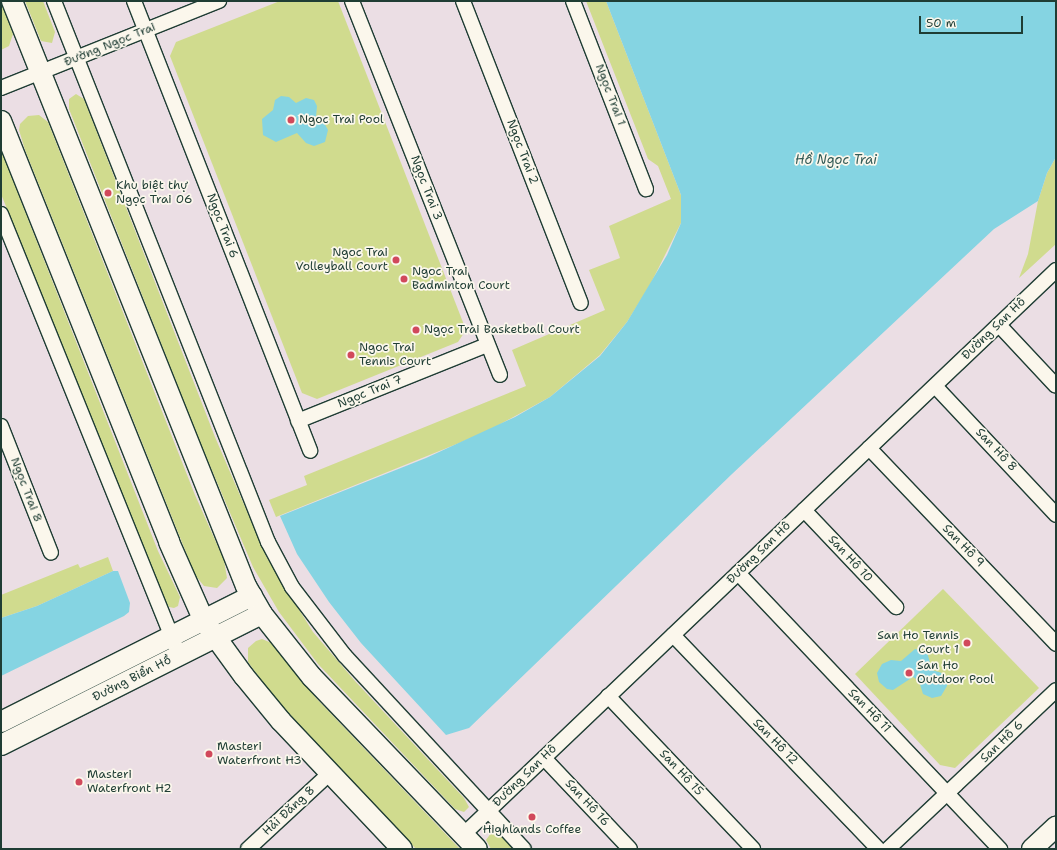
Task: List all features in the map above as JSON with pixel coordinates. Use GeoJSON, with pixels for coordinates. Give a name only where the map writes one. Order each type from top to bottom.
{"type":"FeatureCollection","features":[{"type":"Feature","properties":{"kind":"main road"},"geometry":{"type":"LineString","coordinates":[[12,1],[39,73],[230,552],[252,596],[262,614],[312,677],[477,849]]}},
{"type":"Feature","properties":{"kind":"main road"},"geometry":{"type":"LineString","coordinates":[[1,121],[177,562],[204,621],[214,638],[281,721],[402,849]]}},
{"type":"Feature","properties":{"kind":"main road","name":"Đường Biển Hồ"},"geometry":{"type":"LineString","coordinates":[[1,722],[252,596]]}},
{"type":"Feature","properties":{"kind":"main road","name":"Đường Biển Hồ"},"geometry":{"type":"LineString","coordinates":[[1,745],[262,614]]}},
{"type":"Feature","properties":{"kind":"main road"},"geometry":{"type":"LineString","coordinates":[[1032,849],[1056,828]]}},
{"type":"Feature","properties":{"kind":"street"},"geometry":{"type":"LineString","coordinates":[[54,1],[268,542],[292,586],[345,656],[524,849]]}},
{"type":"Feature","properties":{"kind":"street","name":"Ngọc Trai 6"},"geometry":{"type":"LineString","coordinates":[[134,1],[310,451]]}},
{"type":"Feature","properties":{"kind":"street","name":"Đường Ngọc Trai"},"geometry":{"type":"LineString","coordinates":[[1,88],[219,1]]}},
{"type":"Feature","properties":{"kind":"street","name":"Ngọc Trai 3"},"geometry":{"type":"LineString","coordinates":[[352,1],[500,375]]}},
{"type":"Feature","properties":{"kind":"street","name":"Ngọc Trai 2"},"geometry":{"type":"LineString","coordinates":[[463,1],[581,304]]}},
{"type":"Feature","properties":{"kind":"street","name":"Ngọc Trai 1"},"geometry":{"type":"LineString","coordinates":[[573,1],[646,189]]}},
{"type":"Feature","properties":{"kind":"street"},"geometry":{"type":"LineString","coordinates":[[1,214],[170,637],[180,656]]}},
{"type":"Feature","properties":{"kind":"street","name":"Đường San Hô"},"geometry":{"type":"LineString","coordinates":[[463,835],[1056,270]]}},
{"type":"Feature","properties":{"kind":"street"},"geometry":{"type":"LineString","coordinates":[[999,325],[1056,386]]}},
{"type":"Feature","properties":{"kind":"street","name":"Ngọc Trai 7"},"geometry":{"type":"LineString","coordinates":[[298,421],[487,345]]}},
{"type":"Feature","properties":{"kind":"street","name":"San Hô 8"},"geometry":{"type":"LineString","coordinates":[[935,386],[1056,515]]}},
{"type":"Feature","properties":{"kind":"street","name":"Ngọc Trai 8"},"geometry":{"type":"LineString","coordinates":[[1,426],[51,553]]}},
{"type":"Feature","properties":{"kind":"street","name":"San Hô 9"},"geometry":{"type":"LineString","coordinates":[[869,448],[1056,644]]}},
{"type":"Feature","properties":{"kind":"street","name":"San Hô 10"},"geometry":{"type":"LineString","coordinates":[[804,510],[896,607]]}},
{"type":"Feature","properties":{"kind":"street","name":"San Hô 11"},"geometry":{"type":"LineString","coordinates":[[738,573],[1000,849]]}},
{"type":"Feature","properties":{"kind":"street","name":"San Hô 12"},"geometry":{"type":"LineString","coordinates":[[673,635],[878,849]]}},
{"type":"Feature","properties":{"kind":"street","name":"San Hô 6"},"geometry":{"type":"LineString","coordinates":[[888,849],[948,794],[1056,690]]}},
{"type":"Feature","properties":{"kind":"street","name":"San Hô 15"},"geometry":{"type":"LineString","coordinates":[[608,696],[753,849]]}},
{"type":"Feature","properties":{"kind":"street","name":"San Hô 16"},"geometry":{"type":"LineString","coordinates":[[544,758],[630,849]]}},
{"type":"Feature","properties":{"kind":"street","name":"Hải Đăng 8"},"geometry":{"type":"LineString","coordinates":[[248,849],[330,772]]}},
{"type":"Feature","properties":{"kind":"green space"},"geometry":{"type":"Polygon","coordinates":[[[25,1],[43,1],[55,32],[52,43],[41,41],[25,1]]]}},
{"type":"Feature","properties":{"kind":"green space"},"geometry":{"type":"Polygon","coordinates":[[[280,1],[338,1],[466,330],[458,342],[317,399],[302,393],[170,56],[176,42],[280,1]]]}},
{"type":"Feature","properties":{"kind":"green space"},"geometry":{"type":"Polygon","coordinates":[[[586,1],[606,1],[681,195],[681,223],[650,285],[627,322],[600,355],[550,397],[484,433],[276,517],[269,500],[307,485],[304,476],[526,386],[512,350],[605,310],[589,270],[620,258],[609,226],[671,199],[658,166],[648,159],[586,1]]]}},
{"type":"Feature","properties":{"kind":"green space"},"geometry":{"type":"Polygon","coordinates":[[[1,2],[13,34],[9,46],[1,50],[1,2]]]}},
{"type":"Feature","properties":{"kind":"green space"},"geometry":{"type":"Polygon","coordinates":[[[76,94],[84,99],[215,437],[267,558],[313,632],[355,681],[464,798],[469,807],[464,812],[455,809],[318,664],[279,612],[253,567],[199,440],[69,109],[69,99],[76,94]]]}},
{"type":"Feature","properties":{"kind":"green space"},"geometry":{"type":"Polygon","coordinates":[[[39,115],[48,122],[195,495],[224,560],[227,578],[217,588],[204,586],[195,575],[25,150],[19,130],[20,124],[28,116],[39,115]]]}},
{"type":"Feature","properties":{"kind":"green space"},"geometry":{"type":"Polygon","coordinates":[[[1,150],[158,551],[180,597],[178,606],[174,608],[169,607],[163,597],[1,194],[1,150]]]}},
{"type":"Feature","properties":{"kind":"green space"},"geometry":{"type":"Polygon","coordinates":[[[1056,157],[1056,244],[1019,278],[1028,254],[1038,201],[1047,173],[1056,157]]]}},
{"type":"Feature","properties":{"kind":"green space"},"geometry":{"type":"Polygon","coordinates":[[[108,557],[113,571],[37,606],[1,618],[1,595],[78,564],[80,568],[108,557]]]}},
{"type":"Feature","properties":{"kind":"green space"},"geometry":{"type":"Polygon","coordinates":[[[943,589],[1039,688],[955,768],[940,765],[855,674],[943,589]]]}},
{"type":"Feature","properties":{"kind":"green space"},"geometry":{"type":"Polygon","coordinates":[[[262,639],[274,644],[316,698],[460,849],[416,849],[316,743],[273,696],[248,662],[248,648],[256,641],[262,639]]]}},
{"type":"Feature","properties":{"kind":"green space"},"geometry":{"type":"Polygon","coordinates":[[[496,832],[501,834],[514,849],[491,849],[486,840],[491,833],[496,832]]]}},
{"type":"Feature","properties":{"kind":"water","name":"Hồ Ngọc Trai"},"geometry":{"type":"Polygon","coordinates":[[[606,1],[1056,1],[1056,157],[1047,173],[1038,201],[994,229],[732,474],[469,728],[446,735],[361,643],[329,602],[297,554],[280,516],[426,458],[515,417],[550,397],[600,356],[627,322],[667,255],[681,223],[681,195],[606,1]]]}},
{"type":"Feature","properties":{"kind":"water","name":"Ngoc Trai Pool"},"geometry":{"type":"Polygon","coordinates":[[[281,96],[289,97],[296,103],[306,98],[314,100],[317,106],[316,117],[323,121],[328,130],[325,142],[314,146],[306,143],[297,133],[276,142],[263,135],[262,119],[273,110],[275,100],[281,96]]]}},
{"type":"Feature","properties":{"kind":"water"},"geometry":{"type":"Polygon","coordinates":[[[113,571],[118,571],[130,603],[129,612],[124,616],[1,676],[1,618],[37,606],[113,571]]]}},
{"type":"Feature","properties":{"kind":"water","name":"San Ho Outdoor Pool"},"geometry":{"type":"Polygon","coordinates":[[[915,649],[927,652],[932,670],[942,673],[947,680],[947,686],[941,696],[932,698],[923,694],[919,681],[913,677],[893,690],[887,689],[879,682],[877,673],[882,664],[891,660],[901,661],[915,649]]]}},
{"type":"Feature","properties":{"kind":"place","name":"Ngoc Trai Pool"},"geometry":{"type":"Point","coordinates":[291,120]}},
{"type":"Feature","properties":{"kind":"place","name":"Khu biệt thự Ngọc Trai 06"},"geometry":{"type":"Point","coordinates":[108,193]}},
{"type":"Feature","properties":{"kind":"place","name":"Ngoc Trai Volleyball Court"},"geometry":{"type":"Point","coordinates":[396,260]}},
{"type":"Feature","properties":{"kind":"place","name":"Ngoc Trai Badminton Court"},"geometry":{"type":"Point","coordinates":[404,279]}},
{"type":"Feature","properties":{"kind":"place","name":"Ngọc Trai Basketball Court"},"geometry":{"type":"Point","coordinates":[416,330]}},
{"type":"Feature","properties":{"kind":"place","name":"Ngoc Trai Tennis Court"},"geometry":{"type":"Point","coordinates":[351,355]}},
{"type":"Feature","properties":{"kind":"place","name":"San Ho Tennis Court 1"},"geometry":{"type":"Point","coordinates":[967,643]}},
{"type":"Feature","properties":{"kind":"place","name":"San Ho Outdoor Pool"},"geometry":{"type":"Point","coordinates":[909,673]}},
{"type":"Feature","properties":{"kind":"place","name":"Masteri Waterfront H3"},"geometry":{"type":"Point","coordinates":[209,754]}},
{"type":"Feature","properties":{"kind":"place","name":"Masteri Waterfront H2"},"geometry":{"type":"Point","coordinates":[79,782]}},
{"type":"Feature","properties":{"kind":"place","name":"Highlands Coffee"},"geometry":{"type":"Point","coordinates":[532,817]}}]}
